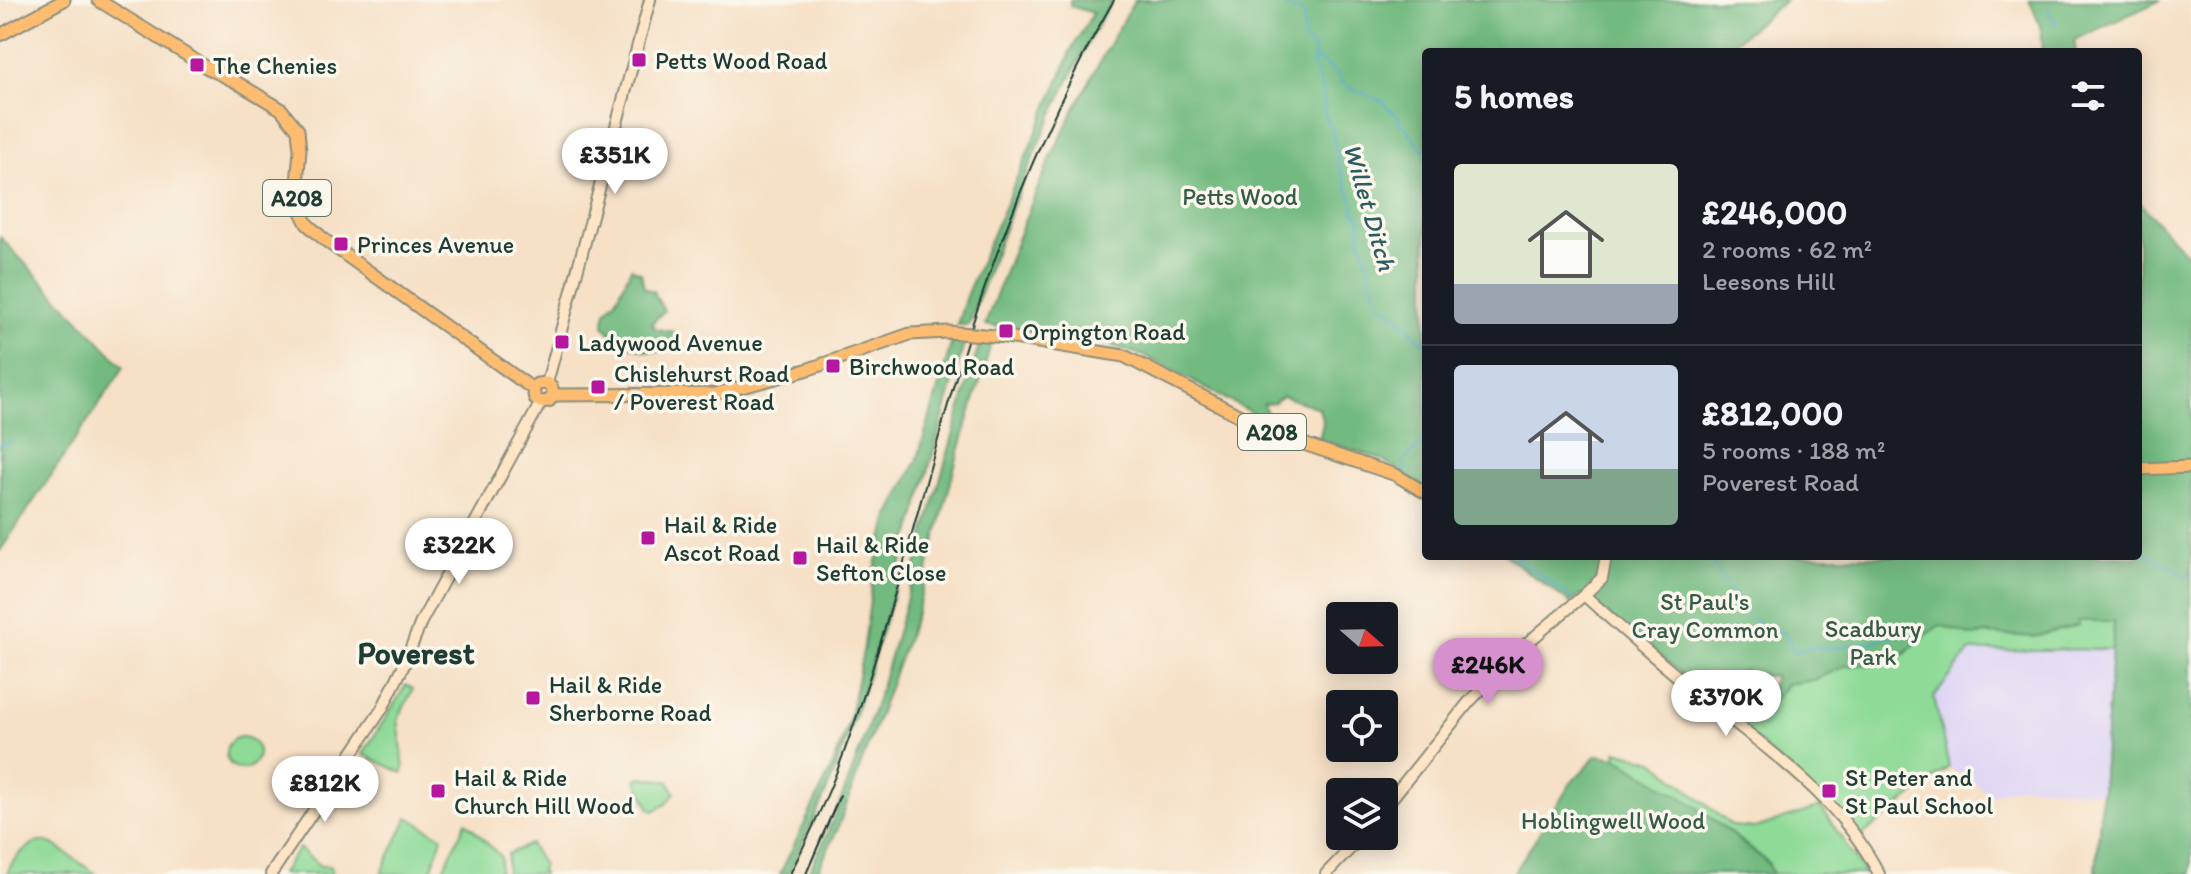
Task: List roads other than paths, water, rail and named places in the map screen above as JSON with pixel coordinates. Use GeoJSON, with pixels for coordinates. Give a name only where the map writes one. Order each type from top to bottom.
{"type":"FeatureCollection","features":[{"type":"Feature","properties":{"kind":"main road"},"geometry":{"type":"LineString","coordinates":[[0,35],[64,0]]}},
{"type":"Feature","properties":{"kind":"main road","name":"A208"},"geometry":{"type":"LineString","coordinates":[[98,0],[281,109],[298,130],[300,150],[296,195],[307,224],[338,250],[533,389],[535,399],[541,402],[549,401],[553,395],[715,394],[806,370],[910,334],[948,332],[1007,337],[1101,351],[1137,361],[1277,435],[1396,475],[1422,491]]}},
{"type":"Feature","properties":{"kind":"main road"},"geometry":{"type":"LineString","coordinates":[[533,389],[537,384],[547,383],[553,395]]}},
{"type":"Feature","properties":{"kind":"main road"},"geometry":{"type":"LineString","coordinates":[[2142,469],[2191,467]]}},
{"type":"Feature","properties":{"kind":"street"},"geometry":{"type":"LineString","coordinates":[[547,383],[650,0]]}},
{"type":"Feature","properties":{"kind":"street"},"geometry":{"type":"LineString","coordinates":[[271,874],[382,709],[421,622],[541,402]]}},
{"type":"Feature","properties":{"kind":"street"},"geometry":{"type":"LineString","coordinates":[[1398,791],[1469,702],[1526,644],[1602,578],[1605,560]]}},
{"type":"Feature","properties":{"kind":"street"},"geometry":{"type":"LineString","coordinates":[[1584,595],[1662,665],[1811,786],[1847,825],[1879,874]]}},
{"type":"Feature","properties":{"kind":"street"},"geometry":{"type":"LineString","coordinates":[[1326,874],[1349,850]]}},
{"type":"Feature","properties":{"kind":"waterway","name":"Willet Ditch"},"geometry":{"type":"LineString","coordinates":[[1285,0],[1287,8],[1300,10],[1304,15],[1304,39],[1315,51],[1313,67],[1323,90],[1324,112],[1354,211],[1360,217],[1360,238],[1380,303],[1422,342]]}},
{"type":"Feature","properties":{"kind":"waterway"},"geometry":{"type":"LineString","coordinates":[[2048,10],[2056,25]]}},
{"type":"Feature","properties":{"kind":"waterway"},"geometry":{"type":"LineString","coordinates":[[1314,58],[1336,72],[1347,86],[1383,100],[1399,117],[1399,124],[1405,126],[1422,148]]}},
{"type":"Feature","properties":{"kind":"waterway"},"geometry":{"type":"LineString","coordinates":[[0,445],[11,440]]}},
{"type":"Feature","properties":{"kind":"waterway"},"geometry":{"type":"LineString","coordinates":[[1406,458],[1422,443]]}},
{"type":"Feature","properties":{"kind":"waterway"},"geometry":{"type":"LineString","coordinates":[[1404,460],[1405,473]]}},
{"type":"Feature","properties":{"kind":"waterway"},"geometry":{"type":"LineString","coordinates":[[2142,553],[2151,556]]}},
{"type":"Feature","properties":{"kind":"waterway"},"geometry":{"type":"LineString","coordinates":[[2156,559],[2188,578]]}},
{"type":"Feature","properties":{"kind":"waterway"},"geometry":{"type":"LineString","coordinates":[[1519,560],[1572,598]]}},
{"type":"Feature","properties":{"kind":"waterway"},"geometry":{"type":"LineString","coordinates":[[1711,560],[1725,582]]}},
{"type":"Feature","properties":{"kind":"waterway"},"geometry":{"type":"LineString","coordinates":[[1728,587],[1747,612]]}},
{"type":"Feature","properties":{"kind":"waterway"},"geometry":{"type":"LineString","coordinates":[[1751,618],[1786,634],[1793,652],[1814,646],[1824,649],[1873,642],[1895,634]]}},
{"type":"Feature","properties":{"kind":"railway"},"geometry":{"type":"LineString","coordinates":[[790,874],[829,791],[859,709],[956,377],[1002,239],[1053,117],[1114,0]]}},
{"type":"Feature","properties":{"kind":"railway"},"geometry":{"type":"LineString","coordinates":[[806,874],[840,795]]}},
{"type":"Feature","properties":{"kind":"place","name":"Petts Wood Road"},"geometry":{"type":"Point","coordinates":[639,60]}},
{"type":"Feature","properties":{"kind":"place","name":"The Chenies"},"geometry":{"type":"Point","coordinates":[197,65]}},
{"type":"Feature","properties":{"kind":"place","name":"Princes Avenue"},"geometry":{"type":"Point","coordinates":[341,244]}},
{"type":"Feature","properties":{"kind":"place","name":"Orpington Road"},"geometry":{"type":"Point","coordinates":[1006,331]}},
{"type":"Feature","properties":{"kind":"place","name":"Ladywood Avenue"},"geometry":{"type":"Point","coordinates":[562,342]}},
{"type":"Feature","properties":{"kind":"place","name":"Birchwood Road"},"geometry":{"type":"Point","coordinates":[833,366]}},
{"type":"Feature","properties":{"kind":"place","name":"Chislehurst Road / Poverest Road"},"geometry":{"type":"Point","coordinates":[598,387]}},
{"type":"Feature","properties":{"kind":"place","name":"Hail & Ride Ascot Road"},"geometry":{"type":"Point","coordinates":[648,538]}},
{"type":"Feature","properties":{"kind":"place","name":"Hail & Ride Sefton Close"},"geometry":{"type":"Point","coordinates":[800,558]}},
{"type":"Feature","properties":{"kind":"place","name":"Hail & Ride Sherborne Road"},"geometry":{"type":"Point","coordinates":[533,698]}},
{"type":"Feature","properties":{"kind":"place","name":"Hail & Ride Church Hill Wood"},"geometry":{"type":"Point","coordinates":[438,791]}},
{"type":"Feature","properties":{"kind":"place","name":"St Peter and St Paul School"},"geometry":{"type":"Point","coordinates":[1829,791]}},
{"type":"Feature","properties":{"kind":"district","name":"Poverest"},"geometry":{"type":"Point","coordinates":[416,653]}},
{"type":"Feature","properties":{"kind":"park label","name":"Petts Wood"},"geometry":{"type":"Point","coordinates":[1240,196]}},
{"type":"Feature","properties":{"kind":"park label","name":"St Paul's Cray Common"},"geometry":{"type":"Point","coordinates":[1705,615]}},
{"type":"Feature","properties":{"kind":"park label","name":"Scadbury Park"},"geometry":{"type":"Point","coordinates":[1873,642]}},
{"type":"Feature","properties":{"kind":"park label","name":"Hoblingwell Wood"},"geometry":{"type":"Point","coordinates":[1613,820]}}]}
